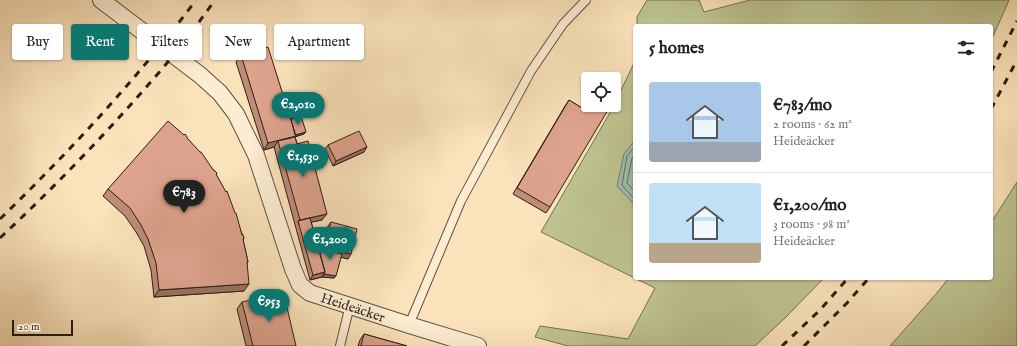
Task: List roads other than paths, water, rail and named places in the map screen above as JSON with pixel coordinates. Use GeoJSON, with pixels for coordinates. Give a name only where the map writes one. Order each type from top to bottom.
{"type":"FeatureCollection","features":[{"type":"Feature","properties":{"kind":"street","name":"Heideäcker"},"geometry":{"type":"LineString","coordinates":[[101,0],[220,92],[236,114],[256,155],[293,269],[300,285],[310,293],[350,305],[409,326],[478,346]]}},
{"type":"Feature","properties":{"kind":"lane"},"geometry":{"type":"LineString","coordinates":[[409,326],[460,201],[527,78],[563,24],[586,0]]}},
{"type":"Feature","properties":{"kind":"lane"},"geometry":{"type":"LineString","coordinates":[[340,346],[350,305]]}},
{"type":"Feature","properties":{"kind":"water"},"geometry":{"type":"Polygon","coordinates":[[[633,143],[633,203],[617,186],[624,154],[633,143]]]}},
{"type":"Feature","properties":{"kind":"railway"},"geometry":{"type":"LineString","coordinates":[[0,219],[78,140],[127,86],[196,0]]}},
{"type":"Feature","properties":{"kind":"railway"},"geometry":{"type":"LineString","coordinates":[[0,238],[111,127],[179,49],[215,0]]}},
{"type":"Feature","properties":{"kind":"railway"},"geometry":{"type":"LineString","coordinates":[[993,68],[1017,21]]}},
{"type":"Feature","properties":{"kind":"railway"},"geometry":{"type":"LineString","coordinates":[[993,105],[1017,60]]}},
{"type":"Feature","properties":{"kind":"railway"},"geometry":{"type":"LineString","coordinates":[[782,346],[820,310],[846,280]]}},
{"type":"Feature","properties":{"kind":"railway"},"geometry":{"type":"LineString","coordinates":[[804,346],[847,303],[867,280]]}}]}
